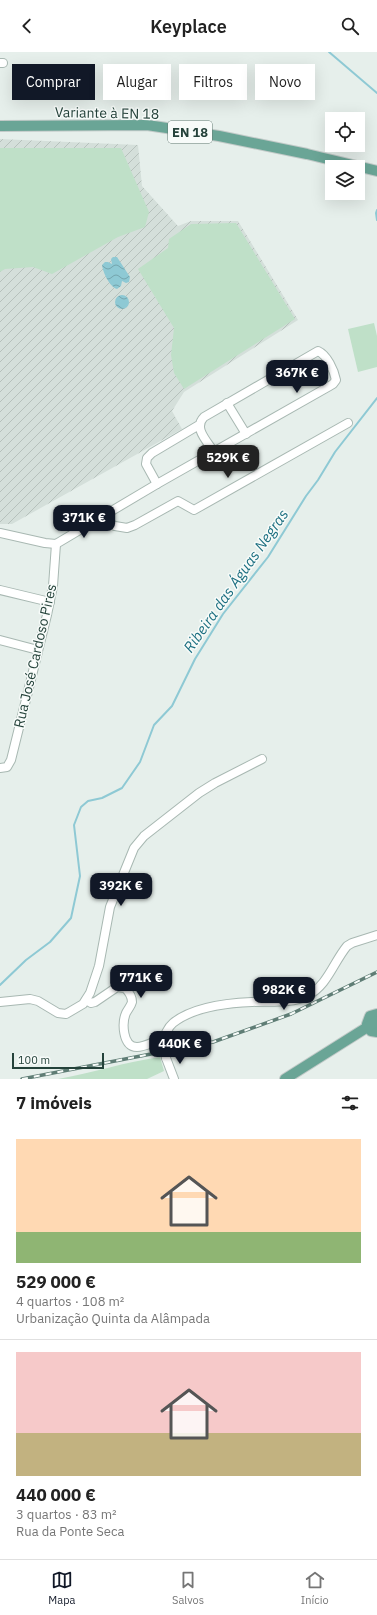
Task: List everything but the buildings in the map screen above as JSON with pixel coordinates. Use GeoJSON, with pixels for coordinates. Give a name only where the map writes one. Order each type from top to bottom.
{"type":"FeatureCollection","features":[{"type":"Feature","properties":{"kind":"main road","name":"Variante à EN 18"},"geometry":{"type":"LineString","coordinates":[[0,126],[147,125],[219,136],[307,154],[377,171]]}},
{"type":"Feature","properties":{"kind":"main road"},"geometry":{"type":"LineString","coordinates":[[372,1029],[368,1018],[372,1014],[377,1014]]}},
{"type":"Feature","properties":{"kind":"main road"},"geometry":{"type":"LineString","coordinates":[[285,1079],[372,1029],[377,1021]]}},
{"type":"Feature","properties":{"kind":"street"},"geometry":{"type":"LineString","coordinates":[[0,533],[56,544],[157,484],[214,452],[246,434],[333,384],[336,380],[335,372],[322,353],[318,351],[204,417],[200,422],[199,428],[214,452]]}},
{"type":"Feature","properties":{"kind":"street"},"geometry":{"type":"LineString","coordinates":[[227,403],[246,434]]}},
{"type":"Feature","properties":{"kind":"street"},"geometry":{"type":"LineString","coordinates":[[105,515],[110,524],[127,528],[178,501],[194,510],[348,422]]}},
{"type":"Feature","properties":{"kind":"street"},"geometry":{"type":"LineString","coordinates":[[157,484],[146,464],[147,458],[152,453],[200,425]]}},
{"type":"Feature","properties":{"kind":"street","name":"Rua José Cardoso Pires"},"geometry":{"type":"LineString","coordinates":[[4,767],[11,760],[50,602],[53,586],[56,544]]}},
{"type":"Feature","properties":{"kind":"street"},"geometry":{"type":"LineString","coordinates":[[0,590],[50,602]]}},
{"type":"Feature","properties":{"kind":"street"},"geometry":{"type":"LineString","coordinates":[[0,640],[38,650]]}},
{"type":"Feature","properties":{"kind":"street"},"geometry":{"type":"LineString","coordinates":[[0,1002],[30,999],[38,1001],[58,1013],[66,1014],[76,1009],[86,1000],[90,993],[99,966],[110,906],[134,848],[144,836],[199,794],[215,783],[262,759]]}},
{"type":"Feature","properties":{"kind":"street"},"geometry":{"type":"LineString","coordinates":[[174,1079],[166,1058],[164,1041],[167,1031],[172,1024],[197,1011],[222,1005],[252,1002],[278,1002],[299,999],[306,996],[327,979],[347,946],[377,935]]}},
{"type":"Feature","properties":{"kind":"street"},"geometry":{"type":"LineString","coordinates":[[86,1000],[91,1003],[95,1002],[117,987],[125,988],[131,996],[132,1002],[124,1022],[124,1031],[131,1046],[142,1046],[158,1040],[164,1041]]}},
{"type":"Feature","properties":{"kind":"shaded area"},"geometry":{"type":"Polygon","coordinates":[[[0,139],[138,145],[142,186],[178,226],[191,221],[238,221],[298,320],[184,392],[172,411],[182,429],[12,524],[0,524],[0,139]]]}},
{"type":"Feature","properties":{"kind":"green space"},"geometry":{"type":"Polygon","coordinates":[[[0,148],[121,148],[149,212],[145,227],[118,237],[52,274],[33,267],[5,269],[0,272],[0,148]]]}},
{"type":"Feature","properties":{"kind":"green space"},"geometry":{"type":"Polygon","coordinates":[[[236,223],[295,319],[184,389],[174,373],[171,355],[174,328],[138,269],[168,248],[169,239],[191,224],[236,223]]]}},
{"type":"Feature","properties":{"kind":"green space"},"geometry":{"type":"Polygon","coordinates":[[[374,323],[377,336],[377,367],[358,372],[348,329],[374,323]]]}},
{"type":"Feature","properties":{"kind":"green space"},"geometry":{"type":"Polygon","coordinates":[[[160,1057],[164,1071],[147,1079],[58,1079],[134,1062],[160,1057]]]}},
{"type":"Feature","properties":{"kind":"water"},"geometry":{"type":"Polygon","coordinates":[[[113,257],[117,257],[130,277],[129,282],[126,283],[122,281],[121,286],[117,289],[112,286],[107,279],[102,265],[105,262],[112,264],[111,259],[113,257]]]}},
{"type":"Feature","properties":{"kind":"water"},"geometry":{"type":"Polygon","coordinates":[[[122,295],[127,297],[129,302],[127,307],[122,309],[117,307],[115,302],[117,297],[122,295]]]}},
{"type":"Feature","properties":{"kind":"waterway","name":"Ribeira das Águas Negras"},"geometry":{"type":"LineString","coordinates":[[329,52],[377,93]]}},
{"type":"Feature","properties":{"kind":"waterway","name":"Ribeira das Águas Negras"},"geometry":{"type":"LineString","coordinates":[[377,210],[377,220]]}},
{"type":"Feature","properties":{"kind":"waterway","name":"Ribeira das Águas Negras"},"geometry":{"type":"LineString","coordinates":[[0,985],[26,960],[50,942],[71,918],[80,876],[74,825],[81,807],[88,801],[102,798],[122,788],[140,762],[154,725],[172,706],[195,659],[223,614],[268,557],[335,452],[377,398]]}},
{"type":"Feature","properties":{"kind":"railway"},"geometry":{"type":"LineString","coordinates":[[22,1079],[213,1042],[291,1014],[377,972]]}}]}
